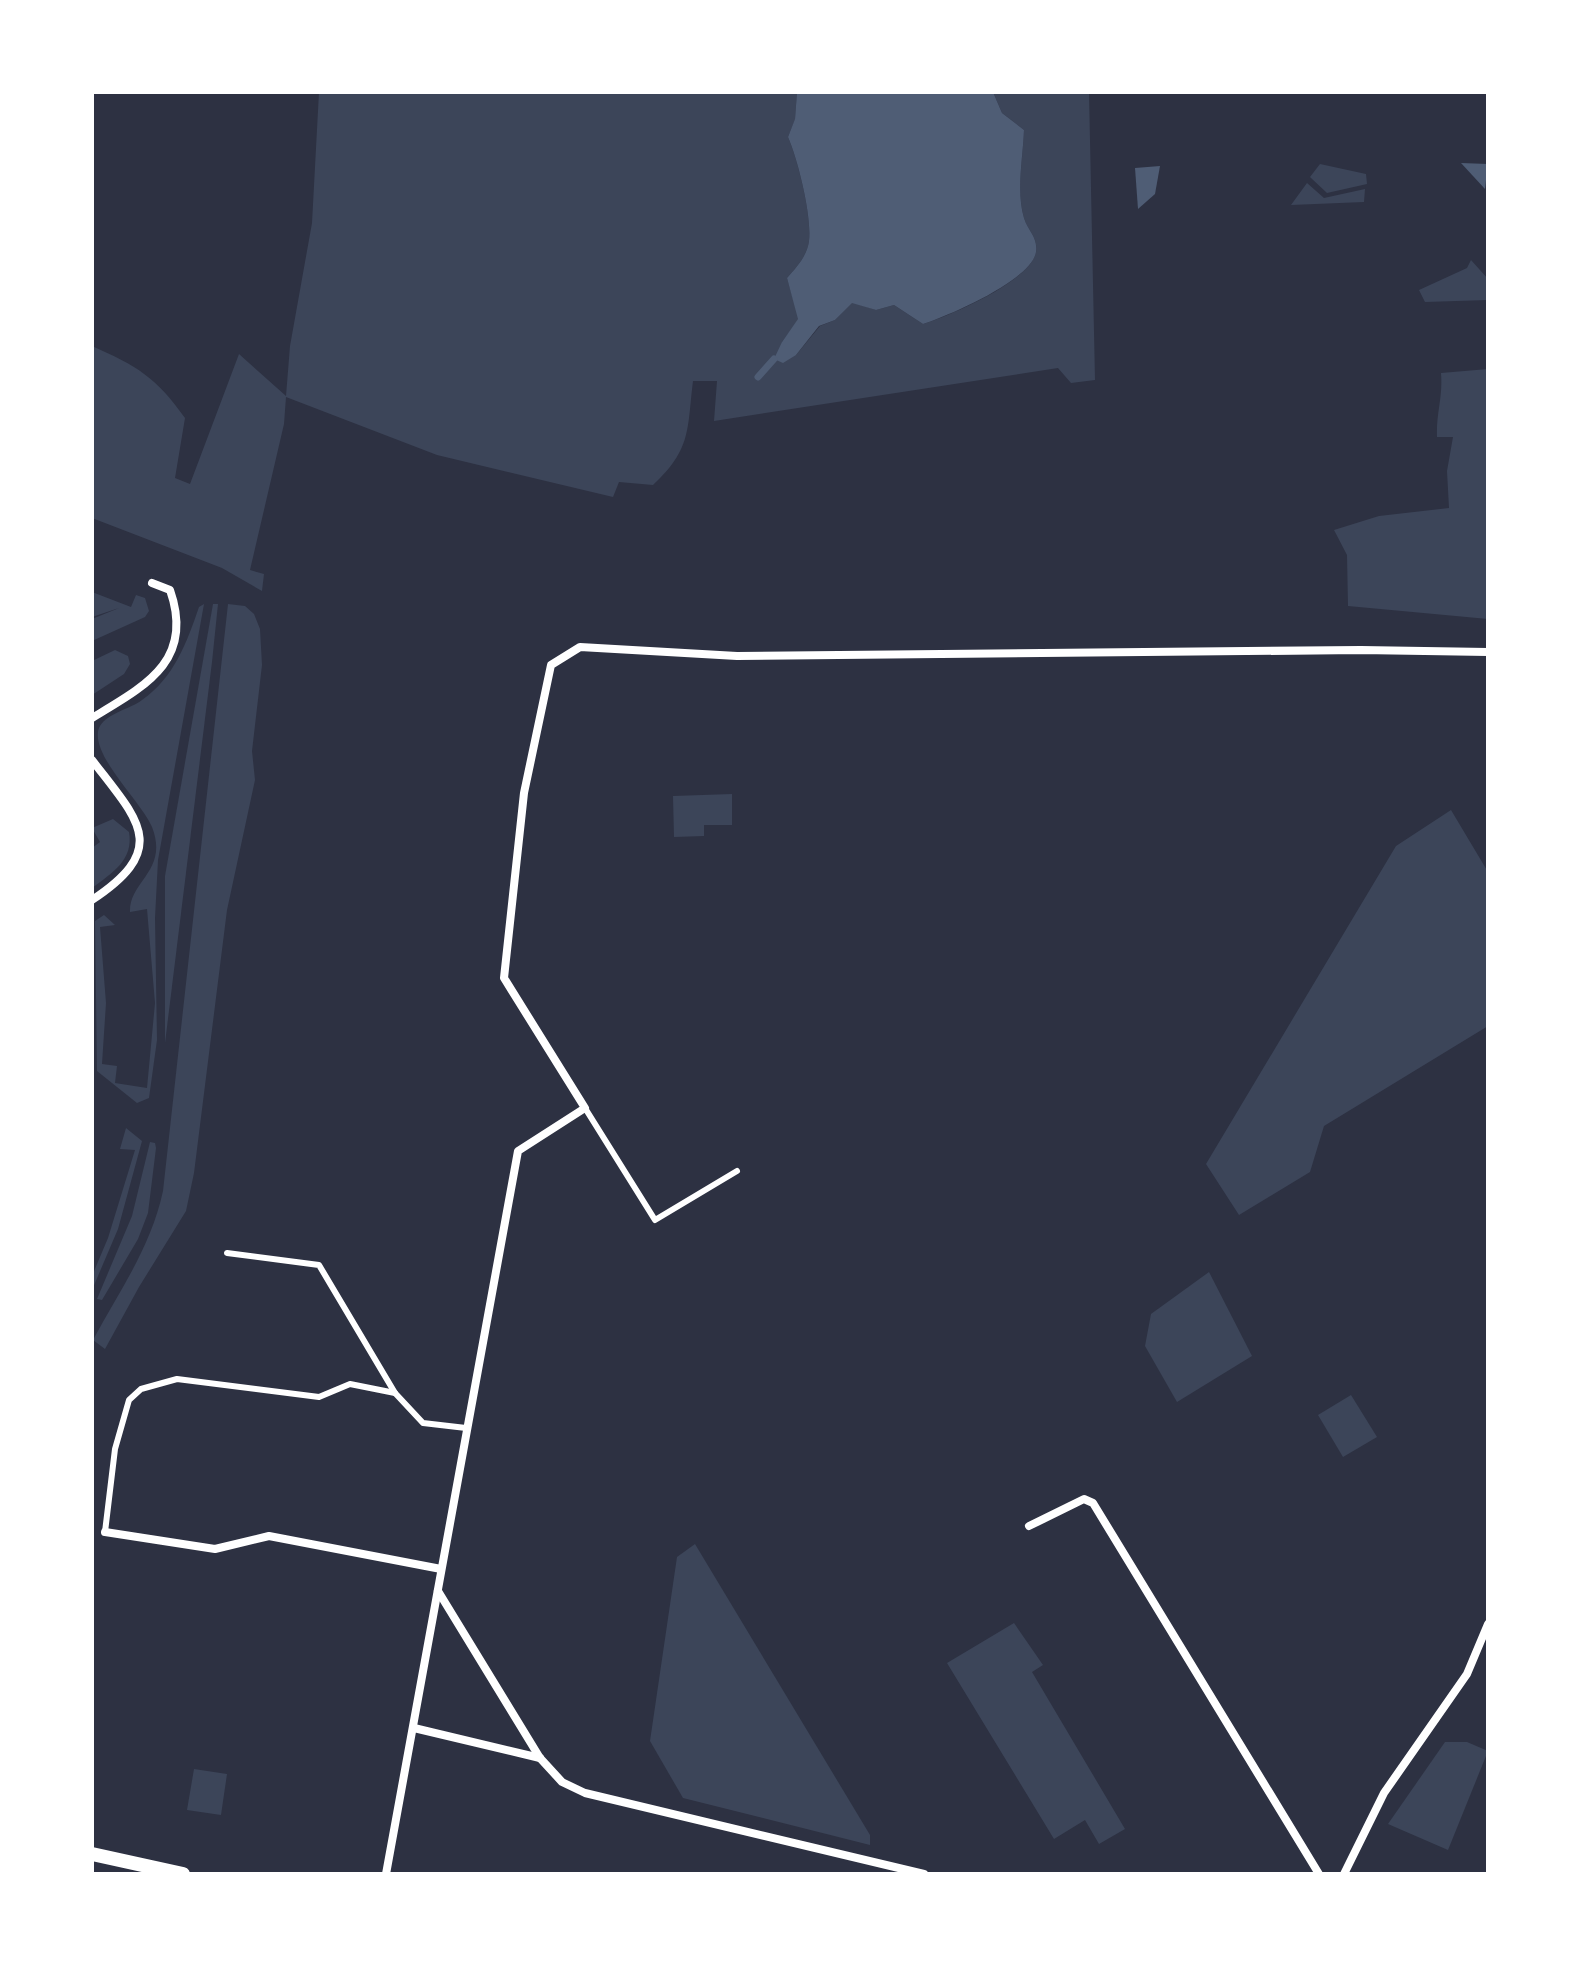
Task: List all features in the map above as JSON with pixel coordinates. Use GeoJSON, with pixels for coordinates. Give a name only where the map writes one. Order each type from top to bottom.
{"type":"FeatureCollection","features":[{"type":"Feature","properties":{"kind":"street"},"geometry":{"type":"LineString","coordinates":[[92,718],[145,686],[172,650],[178,615],[170,590],[152,583]]}},
{"type":"Feature","properties":{"kind":"street"},"geometry":{"type":"LineString","coordinates":[[386,1874],[518,1151],[585,1108],[504,978],[524,793],[551,665],[580,647],[737,656],[1349,650],[1488,652]]}},
{"type":"Feature","properties":{"kind":"street"},"geometry":{"type":"LineString","coordinates":[[92,760],[134,816],[140,850],[127,873],[92,900]]}},
{"type":"Feature","properties":{"kind":"street"},"geometry":{"type":"LineString","coordinates":[[1029,1526],[1084,1499],[1093,1503],[1319,1874]]}},
{"type":"Feature","properties":{"kind":"street"},"geometry":{"type":"LineString","coordinates":[[105,1532],[215,1549],[269,1536],[441,1569]]}},
{"type":"Feature","properties":{"kind":"street"},"geometry":{"type":"LineString","coordinates":[[438,1590],[540,1758],[562,1782],[585,1793],[924,1874]]}},
{"type":"Feature","properties":{"kind":"street"},"geometry":{"type":"LineString","coordinates":[[1344,1874],[1384,1793],[1467,1674],[1488,1624]]}},
{"type":"Feature","properties":{"kind":"street"},"geometry":{"type":"LineString","coordinates":[[414,1728],[540,1758]]}},
{"type":"Feature","properties":{"kind":"street"},"geometry":{"type":"LineString","coordinates":[[92,1854],[183,1874]]}},
{"type":"Feature","properties":{"kind":"lane"},"geometry":{"type":"LineString","coordinates":[[585,1108],[655,1220],[737,1171]]}},
{"type":"Feature","properties":{"kind":"lane"},"geometry":{"type":"LineString","coordinates":[[227,1253],[319,1265],[395,1393],[423,1423],[466,1428]]}},
{"type":"Feature","properties":{"kind":"lane"},"geometry":{"type":"LineString","coordinates":[[105,1532],[115,1449],[129,1400],[141,1389],[177,1379],[319,1397],[350,1384],[395,1393]]}},
{"type":"Feature","properties":{"kind":"shaded area"},"geometry":{"type":"Polygon","coordinates":[[[319,92],[797,92],[795,120],[788,137],[803,188],[809,241],[804,257],[787,278],[799,319],[782,342],[796,355],[820,326],[835,320],[852,302],[876,310],[894,305],[923,324],[987,296],[1020,274],[1031,263],[1036,252],[1020,197],[1024,130],[1002,113],[993,92],[1089,92],[1095,380],[1071,383],[1058,368],[714,421],[717,381],[693,381],[688,426],[675,460],[653,485],[619,482],[613,497],[437,455],[286,397],[284,424],[250,570],[264,574],[262,591],[222,568],[92,518],[92,346],[155,382],[185,418],[175,478],[190,484],[239,354],[286,396],[290,346],[312,223],[319,92]]]}},
{"type":"Feature","properties":{"kind":"shaded area"},"geometry":{"type":"Polygon","coordinates":[[[797,92],[993,92],[1002,113],[1024,130],[1020,197],[1024,218],[1036,242],[1031,263],[987,296],[923,324],[894,305],[876,310],[852,303],[835,320],[819,326],[796,355],[783,363],[774,359],[798,319],[787,278],[804,257],[809,241],[803,188],[788,137],[795,119],[797,92]]]}},
{"type":"Feature","properties":{"kind":"shaded area"},"geometry":{"type":"Polygon","coordinates":[[[1461,163],[1488,164],[1485,189],[1461,163]]]}},
{"type":"Feature","properties":{"kind":"shaded area"},"geometry":{"type":"Polygon","coordinates":[[[1320,164],[1366,174],[1367,184],[1327,193],[1310,177],[1320,164]]]}},
{"type":"Feature","properties":{"kind":"shaded area"},"geometry":{"type":"Polygon","coordinates":[[[1160,166],[1155,194],[1138,209],[1135,168],[1160,166]]]}},
{"type":"Feature","properties":{"kind":"shaded area"},"geometry":{"type":"Polygon","coordinates":[[[1307,183],[1324,198],[1365,189],[1364,202],[1291,205],[1307,183]]]}},
{"type":"Feature","properties":{"kind":"shaded area"},"geometry":{"type":"Polygon","coordinates":[[[1471,260],[1488,279],[1488,300],[1425,302],[1419,290],[1467,268],[1471,260]]]}},
{"type":"Feature","properties":{"kind":"shaded area"},"geometry":{"type":"Polygon","coordinates":[[[1488,369],[1488,619],[1348,606],[1347,555],[1334,530],[1379,516],[1449,508],[1447,471],[1453,437],[1437,437],[1441,373],[1488,369]]]}},
{"type":"Feature","properties":{"kind":"shaded area"},"geometry":{"type":"Polygon","coordinates":[[[92,592],[131,607],[136,595],[145,598],[149,611],[145,617],[92,641],[92,619],[119,608],[92,617],[92,592]]]}},
{"type":"Feature","properties":{"kind":"shaded area"},"geometry":{"type":"Polygon","coordinates":[[[204,604],[158,860],[155,918],[157,1040],[149,1098],[137,1103],[97,1071],[95,921],[104,915],[115,925],[100,927],[106,1003],[102,1064],[117,1066],[115,1083],[147,1088],[155,1003],[147,909],[130,912],[135,892],[152,865],[156,842],[146,817],[108,762],[98,736],[104,722],[142,700],[163,681],[184,646],[199,607],[204,604]]]}},
{"type":"Feature","properties":{"kind":"shaded area"},"geometry":{"type":"Polygon","coordinates":[[[213,604],[218,604],[212,662],[165,1043],[165,876],[213,604]]]}},
{"type":"Feature","properties":{"kind":"shaded area"},"geometry":{"type":"Polygon","coordinates":[[[228,604],[245,606],[254,614],[260,629],[262,665],[252,751],[255,780],[227,910],[194,1173],[186,1211],[105,1349],[93,1340],[143,1250],[163,1191],[228,604]]]}},
{"type":"Feature","properties":{"kind":"shaded area"},"geometry":{"type":"Polygon","coordinates":[[[115,650],[128,656],[130,664],[124,674],[92,695],[92,661],[115,650]]]}},
{"type":"Feature","properties":{"kind":"shaded area"},"geometry":{"type":"Polygon","coordinates":[[[732,794],[732,825],[704,825],[704,836],[674,837],[673,796],[732,794]]]}},
{"type":"Feature","properties":{"kind":"shaded area"},"geometry":{"type":"Polygon","coordinates":[[[1451,810],[1488,872],[1488,1026],[1324,1126],[1310,1172],[1239,1215],[1206,1164],[1396,846],[1451,810]]]}},
{"type":"Feature","properties":{"kind":"shaded area"},"geometry":{"type":"Polygon","coordinates":[[[113,819],[129,832],[128,850],[120,865],[92,888],[92,848],[100,842],[92,828],[113,819]]]}},
{"type":"Feature","properties":{"kind":"shaded area"},"geometry":{"type":"Polygon","coordinates":[[[126,1128],[142,1141],[118,1229],[92,1290],[92,1276],[108,1238],[135,1150],[120,1149],[126,1128]]]}},
{"type":"Feature","properties":{"kind":"shaded area"},"geometry":{"type":"Polygon","coordinates":[[[150,1142],[155,1143],[156,1148],[148,1213],[138,1239],[102,1300],[97,1299],[132,1216],[150,1142]]]}},
{"type":"Feature","properties":{"kind":"shaded area"},"geometry":{"type":"Polygon","coordinates":[[[1209,1272],[1252,1356],[1177,1402],[1145,1346],[1151,1314],[1209,1272]]]}},
{"type":"Feature","properties":{"kind":"shaded area"},"geometry":{"type":"Polygon","coordinates":[[[1351,1395],[1377,1437],[1343,1457],[1318,1415],[1351,1395]]]}},
{"type":"Feature","properties":{"kind":"shaded area"},"geometry":{"type":"Polygon","coordinates":[[[695,1544],[870,1835],[870,1845],[683,1798],[650,1741],[677,1557],[695,1544]]]}},
{"type":"Feature","properties":{"kind":"shaded area"},"geometry":{"type":"Polygon","coordinates":[[[1014,1623],[1043,1665],[1032,1672],[1125,1829],[1099,1844],[1085,1820],[1054,1839],[947,1663],[1014,1623]]]}},
{"type":"Feature","properties":{"kind":"shaded area"},"geometry":{"type":"Polygon","coordinates":[[[1445,1742],[1467,1742],[1488,1751],[1448,1850],[1388,1824],[1445,1742]]]}},
{"type":"Feature","properties":{"kind":"shaded area"},"geometry":{"type":"Polygon","coordinates":[[[194,1769],[227,1774],[221,1815],[187,1810],[194,1769]]]}},
{"type":"Feature","properties":{"kind":"waterway"},"geometry":{"type":"LineString","coordinates":[[758,377],[774,359]]}}]}
